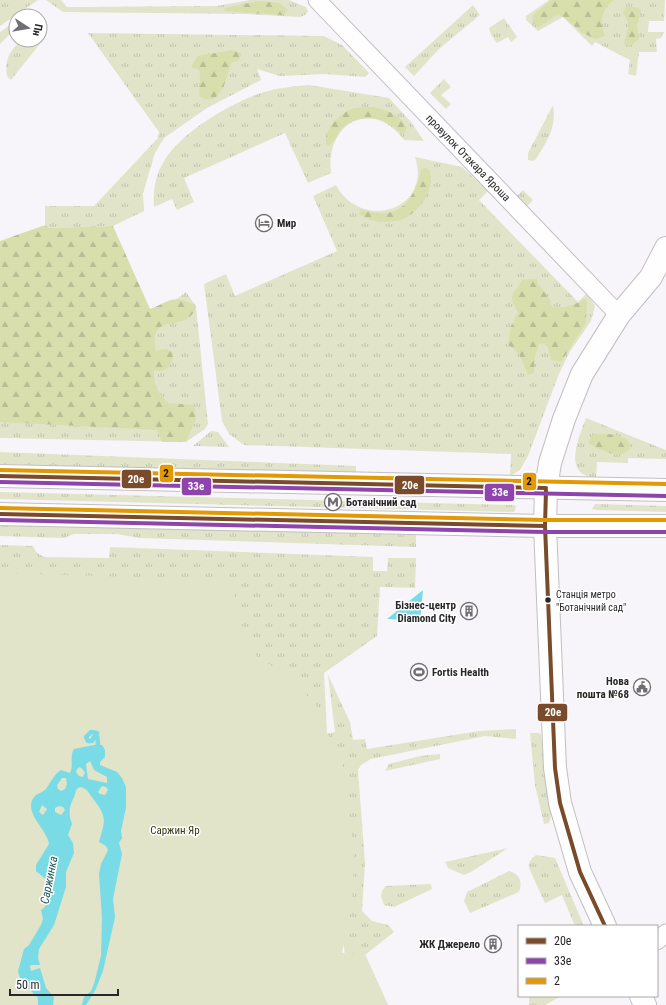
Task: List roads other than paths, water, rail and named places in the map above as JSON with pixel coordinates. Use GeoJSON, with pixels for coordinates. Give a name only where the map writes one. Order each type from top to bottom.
{"type":"FeatureCollection","features":[{"type":"Feature","properties":{"kind":"main road"},"geometry":{"type":"LineString","coordinates":[[605,925],[580,872],[560,803],[553,739],[549,590],[545,526],[546,488],[550,463],[556,442],[582,374],[620,315],[651,276],[666,248]]}},
{"type":"Feature","properties":{"kind":"main road"},"geometry":{"type":"LineString","coordinates":[[0,476],[666,490]]}},
{"type":"Feature","properties":{"kind":"main road"},"geometry":{"type":"LineString","coordinates":[[0,514],[545,526],[666,526]]}},
{"type":"Feature","properties":{"kind":"street","name":"провулок Отакара Яроша"},"geometry":{"type":"LineString","coordinates":[[317,0],[620,315]]}},
{"type":"Feature","properties":{"kind":"street"},"geometry":{"type":"LineString","coordinates":[[658,940],[666,933]]}},
{"type":"Feature","properties":{"kind":"water"},"geometry":{"type":"Polygon","coordinates":[[[423,590],[420,621],[387,619],[423,590]]]}},
{"type":"Feature","properties":{"kind":"water"},"geometry":{"type":"Polygon","coordinates":[[[102,745],[105,750],[105,757],[100,762],[100,765],[117,772],[122,778],[126,787],[126,808],[121,831],[122,838],[119,843],[122,854],[113,899],[115,917],[103,971],[95,991],[86,1005],[82,1005],[84,997],[91,991],[94,984],[101,956],[102,918],[99,874],[101,864],[108,850],[106,846],[99,842],[104,822],[102,813],[88,791],[80,787],[76,791],[70,810],[72,824],[68,835],[73,843],[74,853],[66,872],[66,887],[54,925],[39,949],[38,958],[40,965],[31,965],[30,967],[31,971],[40,968],[46,988],[54,997],[53,1005],[38,1005],[38,998],[21,981],[18,971],[24,949],[29,945],[41,925],[43,919],[41,910],[48,902],[50,890],[50,883],[36,871],[36,865],[49,844],[48,839],[36,820],[31,808],[35,796],[46,789],[59,771],[61,770],[70,773],[74,749],[102,745]],[[90,761],[86,764],[88,779],[107,783],[107,777],[94,770],[90,761]],[[80,767],[76,772],[79,776],[83,777],[85,772],[80,767]],[[62,778],[57,785],[58,789],[61,791],[65,789],[67,784],[66,778],[62,778]],[[102,786],[98,792],[105,795],[108,790],[106,787],[102,786]],[[42,805],[39,812],[43,815],[47,809],[42,805]],[[59,806],[55,808],[55,812],[61,815],[65,810],[63,807],[59,806]]]}},
{"type":"Feature","properties":{"kind":"waterway","name":"Саржинка"},"geometry":{"type":"LineString","coordinates":[[94,737],[92,741],[88,741],[86,737],[91,732],[97,733],[98,745],[94,749]]}},
{"type":"Feature","properties":{"kind":"place","name":"Мир"},"geometry":{"type":"Point","coordinates":[264,223]}},
{"type":"Feature","properties":{"kind":"place","name":"Ботанічний сад"},"geometry":{"type":"Point","coordinates":[333,502]}},
{"type":"Feature","properties":{"kind":"place","name":"Станція метро \"Ботанічний сад\""},"geometry":{"type":"Point","coordinates":[548,600]}},
{"type":"Feature","properties":{"kind":"place","name":"Бізнес-центр Diamond City"},"geometry":{"type":"Point","coordinates":[469,611]}},
{"type":"Feature","properties":{"kind":"place","name":"Fortis Health"},"geometry":{"type":"Point","coordinates":[419,672]}},
{"type":"Feature","properties":{"kind":"place","name":"Нова пошта №68"},"geometry":{"type":"Point","coordinates":[642,687]}},
{"type":"Feature","properties":{"kind":"place","name":"ЖК Джерело"},"geometry":{"type":"Point","coordinates":[493,944]}},
{"type":"Feature","properties":{"kind":"park label","name":"Саржин Яр"},"geometry":{"type":"Point","coordinates":[175,830]}}]}
